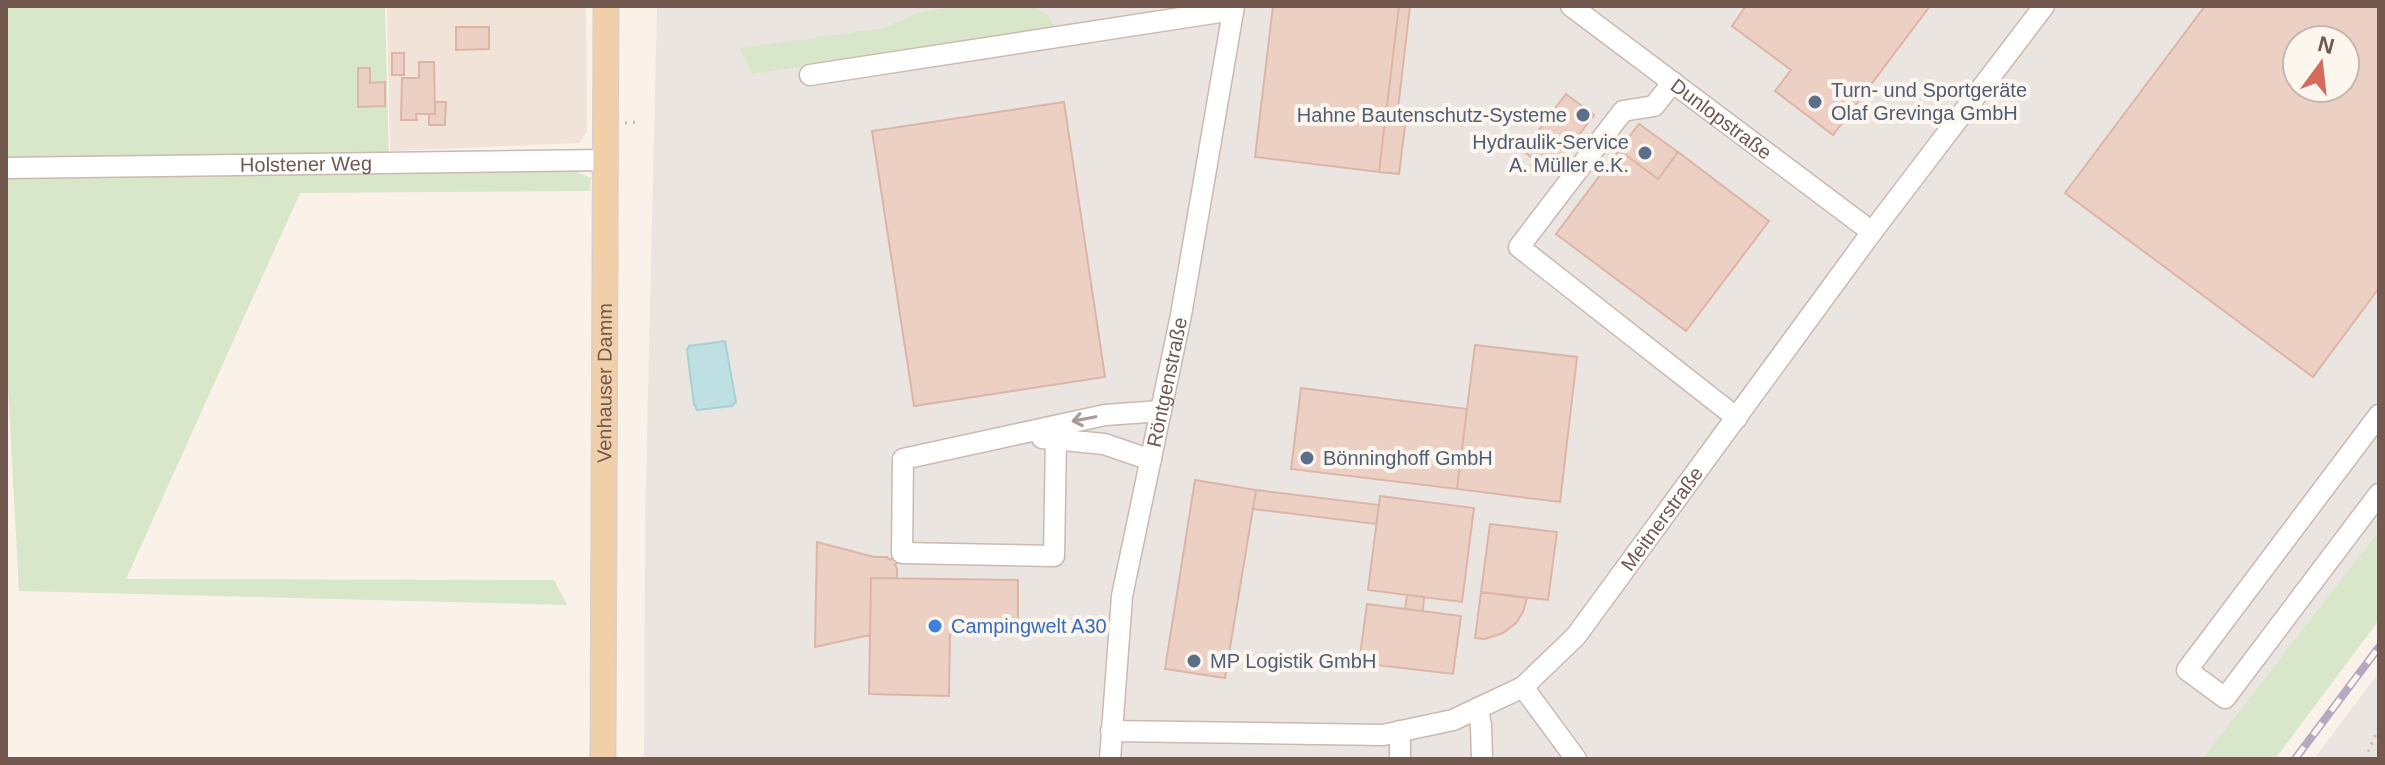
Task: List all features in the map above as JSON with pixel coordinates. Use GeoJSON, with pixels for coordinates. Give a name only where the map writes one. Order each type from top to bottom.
{"type":"FeatureCollection","features":[{"type":"Feature","properties":{"kind":"main road","name":"Venhauser Damm"},"geometry":{"type":"LineString","coordinates":[[603,759],[606,6]]}},
{"type":"Feature","properties":{"kind":"street","name":"Dunlopstraße"},"geometry":{"type":"LineString","coordinates":[[1571,6],[1872,232]]}},
{"type":"Feature","properties":{"kind":"street","name":"Meitnerstraße"},"geometry":{"type":"LineString","coordinates":[[1111,731],[1383,735],[1453,720],[1523,687],[1576,636],[1872,232],[2044,6]]}},
{"type":"Feature","properties":{"kind":"street"},"geometry":{"type":"LineString","coordinates":[[810,75],[1234,8]]}},
{"type":"Feature","properties":{"kind":"street","name":"Röntgenstraße"},"geometry":{"type":"LineString","coordinates":[[1110,759],[1122,596],[1181,315],[1234,8]]}},
{"type":"Feature","properties":{"kind":"street"},"geometry":{"type":"LineString","coordinates":[[1673,82],[1654,106],[1623,111],[1519,247],[1737,418]]}},
{"type":"Feature","properties":{"kind":"street","name":"Holstener Weg"},"geometry":{"type":"LineString","coordinates":[[6,168],[605,160]]}},
{"type":"Feature","properties":{"kind":"street"},"geometry":{"type":"LineString","coordinates":[[1056,438],[1054,556],[902,553],[903,459],[1105,415],[1161,411]]}},
{"type":"Feature","properties":{"kind":"street"},"geometry":{"type":"LineString","coordinates":[[2379,415],[2187,670],[2225,698],[2379,494]]}},
{"type":"Feature","properties":{"kind":"street"},"geometry":{"type":"LineString","coordinates":[[998,436],[1104,444],[1151,460]]}},
{"type":"Feature","properties":{"kind":"street"},"geometry":{"type":"LineString","coordinates":[[1523,687],[1576,759]]}},
{"type":"Feature","properties":{"kind":"street"},"geometry":{"type":"LineString","coordinates":[[1478,708],[1482,759]]}},
{"type":"Feature","properties":{"kind":"street"},"geometry":{"type":"LineString","coordinates":[[1400,731],[1400,759]]}},
{"type":"Feature","properties":{"kind":"path"},"geometry":{"type":"LineString","coordinates":[[2365,759],[2379,727]]}},
{"type":"Feature","properties":{"kind":"shaded area"},"geometry":{"type":"Polygon","coordinates":[[[387,6],[586,6],[587,131],[579,143],[390,151],[387,6]]]}},
{"type":"Feature","properties":{"kind":"shaded area"},"geometry":{"type":"Polygon","coordinates":[[[657,6],[2379,6],[2379,531],[2202,759],[644,759],[645,521],[657,6]]]}},
{"type":"Feature","properties":{"kind":"shaded area"},"geometry":{"type":"Polygon","coordinates":[[[2379,672],[2379,759],[2314,759],[2379,672]]]}},
{"type":"Feature","properties":{"kind":"green space"},"geometry":{"type":"Polygon","coordinates":[[[6,6],[385,6],[389,163],[568,168],[591,178],[590,191],[300,193],[126,579],[554,580],[567,605],[19,591],[6,350],[6,6]]]}},
{"type":"Feature","properties":{"kind":"green space"},"geometry":{"type":"Polygon","coordinates":[[[957,6],[1033,6],[1050,17],[1055,28],[752,74],[740,48],[884,28],[917,13],[957,6]]]}},
{"type":"Feature","properties":{"kind":"green space"},"geometry":{"type":"Polygon","coordinates":[[[2379,531],[2379,620],[2275,759],[2202,759],[2379,531]]]}},
{"type":"Feature","properties":{"kind":"water"},"geometry":{"type":"Polygon","coordinates":[[[725,341],[736,402],[732,406],[697,410],[687,350],[689,346],[725,341]]]}},
{"type":"Feature","properties":{"kind":"building"},"geometry":{"type":"Polygon","coordinates":[[[1273,6],[1399,6],[1379,172],[1255,157],[1273,6]]]}},
{"type":"Feature","properties":{"kind":"building"},"geometry":{"type":"Polygon","coordinates":[[[1399,6],[1410,6],[1398,109],[1407,110],[1399,174],[1379,172],[1399,6]]]}},
{"type":"Feature","properties":{"kind":"building"},"geometry":{"type":"Polygon","coordinates":[[[1746,6],[1930,6],[1833,135],[1775,91],[1791,70],[1732,26],[1746,6]]]}},
{"type":"Feature","properties":{"kind":"building"},"geometry":{"type":"Polygon","coordinates":[[[2205,6],[2379,6],[2379,288],[2313,377],[2065,193],[2205,6]]]}},
{"type":"Feature","properties":{"kind":"building"},"geometry":{"type":"Polygon","coordinates":[[[456,27],[489,27],[489,49],[456,50],[456,27]]]}},
{"type":"Feature","properties":{"kind":"building"},"geometry":{"type":"Polygon","coordinates":[[[392,53],[404,53],[404,75],[392,75],[392,53]]]}},
{"type":"Feature","properties":{"kind":"building"},"geometry":{"type":"Polygon","coordinates":[[[419,62],[434,62],[435,114],[416,114],[417,120],[401,120],[402,78],[419,78],[419,62]]]}},
{"type":"Feature","properties":{"kind":"building"},"geometry":{"type":"Polygon","coordinates":[[[358,68],[370,68],[370,83],[385,82],[385,106],[358,107],[358,68]]]}},
{"type":"Feature","properties":{"kind":"building"},"geometry":{"type":"Polygon","coordinates":[[[1566,94],[1594,115],[1551,172],[1523,151],[1566,94]]]}},
{"type":"Feature","properties":{"kind":"building"},"geometry":{"type":"Polygon","coordinates":[[[435,102],[446,102],[445,125],[429,125],[429,114],[435,114],[435,102]]]}},
{"type":"Feature","properties":{"kind":"building"},"geometry":{"type":"Polygon","coordinates":[[[1064,102],[1105,377],[914,406],[872,131],[1064,102]]]}},
{"type":"Feature","properties":{"kind":"building"},"geometry":{"type":"Polygon","coordinates":[[[1639,124],[1678,152],[1658,179],[1619,150],[1639,124]]]}},
{"type":"Feature","properties":{"kind":"building"},"geometry":{"type":"Polygon","coordinates":[[[1619,150],[1658,179],[1678,152],[1769,221],[1686,331],[1556,234],[1619,150]]]}},
{"type":"Feature","properties":{"kind":"building"},"geometry":{"type":"Polygon","coordinates":[[[1475,345],[1577,357],[1560,502],[1457,489],[1475,345]]]}},
{"type":"Feature","properties":{"kind":"building"},"geometry":{"type":"Polygon","coordinates":[[[1301,388],[1467,409],[1457,489],[1291,469],[1301,388]]]}},
{"type":"Feature","properties":{"kind":"building"},"geometry":{"type":"Polygon","coordinates":[[[1195,480],[1256,490],[1225,678],[1165,669],[1195,480]]]}},
{"type":"Feature","properties":{"kind":"building"},"geometry":{"type":"Polygon","coordinates":[[[1256,490],[1379,505],[1376,524],[1253,509],[1256,490]]]}},
{"type":"Feature","properties":{"kind":"building"},"geometry":{"type":"Polygon","coordinates":[[[1380,496],[1474,508],[1462,602],[1368,590],[1380,496]]]}},
{"type":"Feature","properties":{"kind":"building"},"geometry":{"type":"Polygon","coordinates":[[[1490,524],[1557,532],[1548,600],[1481,592],[1490,524]]]}},
{"type":"Feature","properties":{"kind":"building"},"geometry":{"type":"Polygon","coordinates":[[[817,542],[874,557],[890,560],[893,557],[898,562],[895,565],[897,578],[871,578],[870,635],[815,647],[817,542]]]}},
{"type":"Feature","properties":{"kind":"building"},"geometry":{"type":"Polygon","coordinates":[[[871,578],[1018,580],[1018,635],[950,634],[949,696],[869,694],[871,578]]]}},
{"type":"Feature","properties":{"kind":"building"},"geometry":{"type":"Polygon","coordinates":[[[1481,592],[1527,598],[1516,623],[1503,633],[1485,639],[1475,638],[1481,592]]]}},
{"type":"Feature","properties":{"kind":"building"},"geometry":{"type":"Polygon","coordinates":[[[1407,595],[1424,597],[1423,611],[1405,609],[1407,595]]]}},
{"type":"Feature","properties":{"kind":"building"},"geometry":{"type":"Polygon","coordinates":[[[1367,604],[1461,616],[1453,674],[1359,663],[1367,604]]]}},
{"type":"Feature","properties":{"kind":"railway"},"geometry":{"type":"LineString","coordinates":[[2295,759],[2379,647]]}},
{"type":"Feature","properties":{"kind":"place","name":"Turn- und Sportgeräte Olaf Grevinga GmbH"},"geometry":{"type":"Point","coordinates":[1815,102]}},
{"type":"Feature","properties":{"kind":"place","name":"Hahne Bautenschutz-Systeme"},"geometry":{"type":"Point","coordinates":[1583,115]}},
{"type":"Feature","properties":{"kind":"place","name":"Hydraulik-Service A. Müller e.K."},"geometry":{"type":"Point","coordinates":[1645,153]}},
{"type":"Feature","properties":{"kind":"place","name":"Bönninghoff GmbH"},"geometry":{"type":"Point","coordinates":[1307,458]}},
{"type":"Feature","properties":{"kind":"place","name":"Campingwelt A30"},"geometry":{"type":"Point","coordinates":[935,626]}},
{"type":"Feature","properties":{"kind":"place","name":"MP Logistik GmbH"},"geometry":{"type":"Point","coordinates":[1194,661]}}]}
